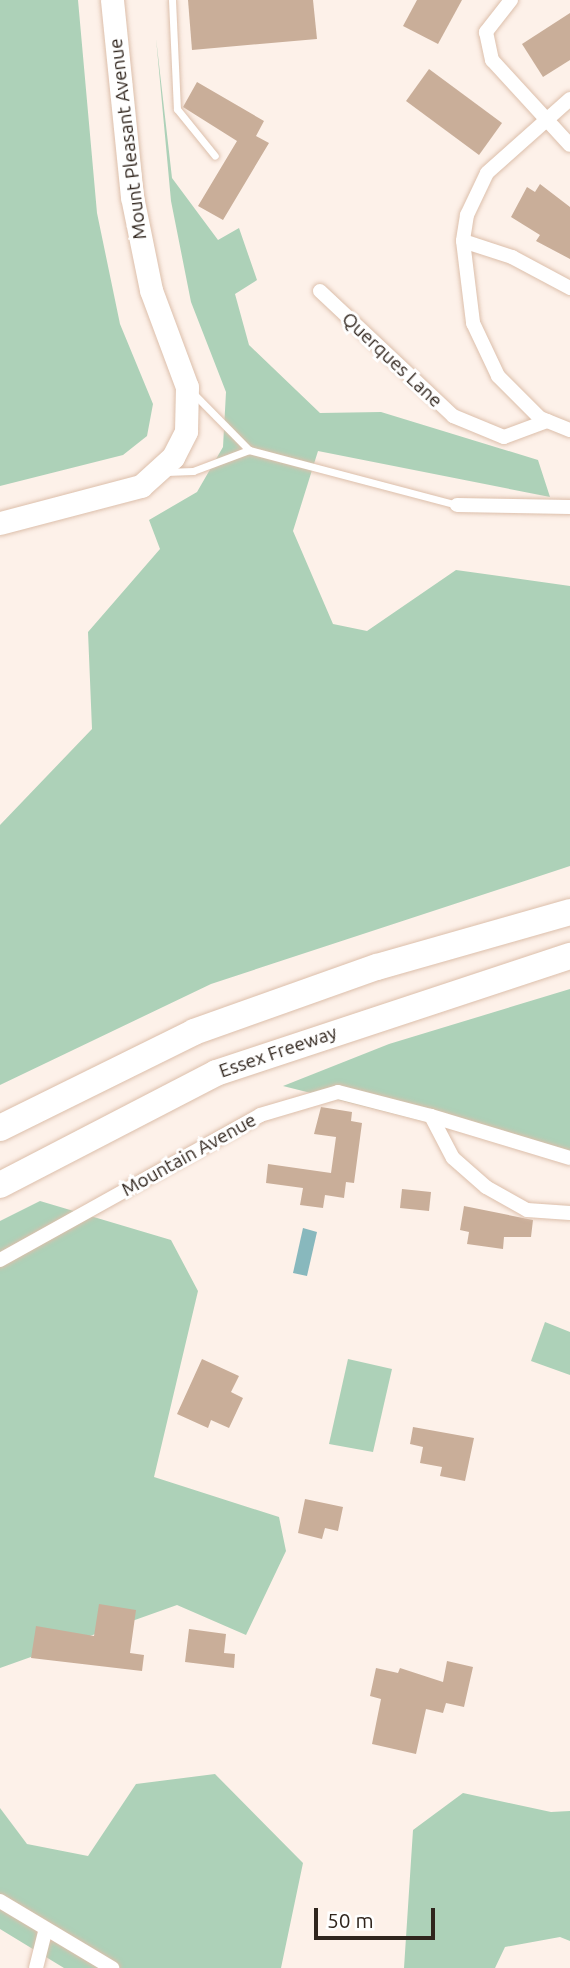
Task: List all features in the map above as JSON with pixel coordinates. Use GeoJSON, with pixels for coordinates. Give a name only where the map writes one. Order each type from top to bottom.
{"type":"FeatureCollection","features":[{"type":"Feature","properties":{"kind":"highway"},"geometry":{"type":"LineString","coordinates":[[0,1128],[194,1032],[377,967],[570,912]]}},
{"type":"Feature","properties":{"kind":"highway","name":"Essex Freeway"},"geometry":{"type":"LineString","coordinates":[[0,1185],[216,1073],[570,956]]}},
{"type":"Feature","properties":{"kind":"main road","name":"Mount Pleasant Avenue"},"geometry":{"type":"LineString","coordinates":[[0,523],[141,486],[160,472],[186,431],[187,387],[141,249],[112,0]]}},
{"type":"Feature","properties":{"kind":"street"},"geometry":{"type":"LineString","coordinates":[[511,0],[486,32],[492,60],[570,145]]}},
{"type":"Feature","properties":{"kind":"street"},"geometry":{"type":"LineString","coordinates":[[570,99],[487,173],[467,215],[463,241],[472,323],[485,352],[519,400],[547,421],[570,430]]}},
{"type":"Feature","properties":{"kind":"street"},"geometry":{"type":"LineString","coordinates":[[463,241],[512,257],[570,288]]}},
{"type":"Feature","properties":{"kind":"street","name":"Querques Lane"},"geometry":{"type":"LineString","coordinates":[[320,291],[453,416],[504,437],[547,421]]}},
{"type":"Feature","properties":{"kind":"street"},"geometry":{"type":"LineString","coordinates":[[457,505],[570,507]]}},
{"type":"Feature","properties":{"kind":"street","name":"Mountain Avenue"},"geometry":{"type":"LineString","coordinates":[[0,1260],[260,1115],[338,1092],[431,1116],[570,1158]]}},
{"type":"Feature","properties":{"kind":"street"},"geometry":{"type":"LineString","coordinates":[[431,1116],[453,1158],[485,1187],[527,1210],[570,1213]]}},
{"type":"Feature","properties":{"kind":"street"},"geometry":{"type":"LineString","coordinates":[[0,1901],[46,1932],[112,1968]]}},
{"type":"Feature","properties":{"kind":"street"},"geometry":{"type":"LineString","coordinates":[[36,1968],[46,1932]]}},
{"type":"Feature","properties":{"kind":"lane"},"geometry":{"type":"LineString","coordinates":[[172,0],[177,109],[215,156]]}},
{"type":"Feature","properties":{"kind":"lane"},"geometry":{"type":"LineString","coordinates":[[187,387],[249,450],[457,505]]}},
{"type":"Feature","properties":{"kind":"lane"},"geometry":{"type":"LineString","coordinates":[[160,472],[194,471],[249,450]]}},
{"type":"Feature","properties":{"kind":"green space"},"geometry":{"type":"Polygon","coordinates":[[[0,0],[78,0],[97,213],[120,324],[153,404],[147,436],[123,455],[0,486],[0,0]]]}},
{"type":"Feature","properties":{"kind":"green space"},"geometry":{"type":"Polygon","coordinates":[[[156,38],[172,178],[218,240],[239,228],[257,280],[235,294],[249,345],[320,413],[381,412],[538,460],[550,497],[318,451],[293,531],[333,624],[367,631],[456,570],[570,586],[570,866],[211,984],[0,1085],[0,825],[92,729],[88,632],[160,549],[149,520],[197,492],[223,447],[226,392],[191,302],[171,201],[156,38]]]}},
{"type":"Feature","properties":{"kind":"green space"},"geometry":{"type":"Polygon","coordinates":[[[570,989],[570,1158],[283,1086],[389,1044],[570,989]]]}},
{"type":"Feature","properties":{"kind":"green space"},"geometry":{"type":"Polygon","coordinates":[[[40,1201],[171,1240],[198,1291],[154,1477],[279,1517],[286,1551],[246,1635],[177,1605],[0,1668],[0,1221],[40,1201]]]}},
{"type":"Feature","properties":{"kind":"green space"},"geometry":{"type":"Polygon","coordinates":[[[545,1322],[570,1332],[570,1375],[531,1361],[545,1322]]]}},
{"type":"Feature","properties":{"kind":"green space"},"geometry":{"type":"Polygon","coordinates":[[[348,1359],[392,1369],[373,1452],[329,1444],[348,1359]]]}},
{"type":"Feature","properties":{"kind":"green space"},"geometry":{"type":"Polygon","coordinates":[[[215,1774],[303,1863],[281,1968],[64,1968],[0,1929],[0,1808],[27,1844],[88,1856],[136,1784],[215,1774]]]}},
{"type":"Feature","properties":{"kind":"green space"},"geometry":{"type":"Polygon","coordinates":[[[463,1793],[551,1812],[570,1811],[570,1941],[560,1937],[505,1947],[495,1968],[404,1968],[413,1830],[463,1793]]]}},
{"type":"Feature","properties":{"kind":"water"},"geometry":{"type":"Polygon","coordinates":[[[303,1228],[317,1232],[307,1276],[293,1273],[303,1228]]]}},
{"type":"Feature","properties":{"kind":"building"},"geometry":{"type":"Polygon","coordinates":[[[188,0],[313,0],[317,39],[192,50],[188,0]]]}},
{"type":"Feature","properties":{"kind":"building"},"geometry":{"type":"Polygon","coordinates":[[[417,0],[462,0],[438,44],[403,26],[417,0]]]}},
{"type":"Feature","properties":{"kind":"building"},"geometry":{"type":"Polygon","coordinates":[[[570,13],[570,60],[543,77],[522,44],[570,13]]]}},
{"type":"Feature","properties":{"kind":"building"},"geometry":{"type":"Polygon","coordinates":[[[429,69],[502,123],[479,155],[406,101],[429,69]]]}},
{"type":"Feature","properties":{"kind":"building"},"geometry":{"type":"Polygon","coordinates":[[[197,82],[264,121],[256,136],[269,143],[223,220],[198,206],[237,141],[183,107],[197,82]]]}},
{"type":"Feature","properties":{"kind":"building"},"geometry":{"type":"Polygon","coordinates":[[[540,184],[570,207],[570,259],[536,241],[540,235],[511,217],[527,187],[535,192],[540,184]]]}},
{"type":"Feature","properties":{"kind":"building"},"geometry":{"type":"Polygon","coordinates":[[[321,1107],[352,1112],[351,1121],[362,1123],[354,1183],[346,1182],[344,1198],[325,1195],[323,1208],[300,1205],[303,1188],[266,1183],[268,1164],[331,1173],[336,1137],[314,1134],[321,1107]]]}},
{"type":"Feature","properties":{"kind":"building"},"geometry":{"type":"Polygon","coordinates":[[[402,1189],[431,1192],[429,1211],[400,1208],[402,1189]]]}},
{"type":"Feature","properties":{"kind":"building"},"geometry":{"type":"Polygon","coordinates":[[[464,1206],[533,1220],[531,1237],[504,1237],[503,1249],[467,1244],[469,1232],[460,1230],[464,1206]]]}},
{"type":"Feature","properties":{"kind":"building"},"geometry":{"type":"Polygon","coordinates":[[[202,1359],[239,1376],[231,1392],[243,1398],[229,1428],[211,1420],[208,1428],[177,1414],[202,1359]]]}},
{"type":"Feature","properties":{"kind":"building"},"geometry":{"type":"Polygon","coordinates":[[[413,1427],[474,1438],[465,1481],[440,1476],[442,1467],[420,1463],[423,1447],[410,1444],[413,1427]]]}},
{"type":"Feature","properties":{"kind":"building"},"geometry":{"type":"Polygon","coordinates":[[[305,1499],[343,1507],[338,1531],[325,1528],[322,1539],[298,1533],[305,1499]]]}},
{"type":"Feature","properties":{"kind":"building"},"geometry":{"type":"Polygon","coordinates":[[[99,1604],[136,1610],[130,1653],[144,1655],[142,1671],[31,1658],[36,1626],[94,1636],[99,1604]]]}},
{"type":"Feature","properties":{"kind":"building"},"geometry":{"type":"Polygon","coordinates":[[[189,1629],[226,1634],[224,1653],[235,1654],[234,1668],[185,1662],[189,1629]]]}},
{"type":"Feature","properties":{"kind":"building"},"geometry":{"type":"Polygon","coordinates":[[[447,1661],[473,1667],[464,1707],[446,1703],[443,1713],[426,1709],[416,1754],[372,1744],[381,1699],[370,1696],[376,1668],[398,1673],[400,1668],[443,1682],[447,1661]]]}}]}
